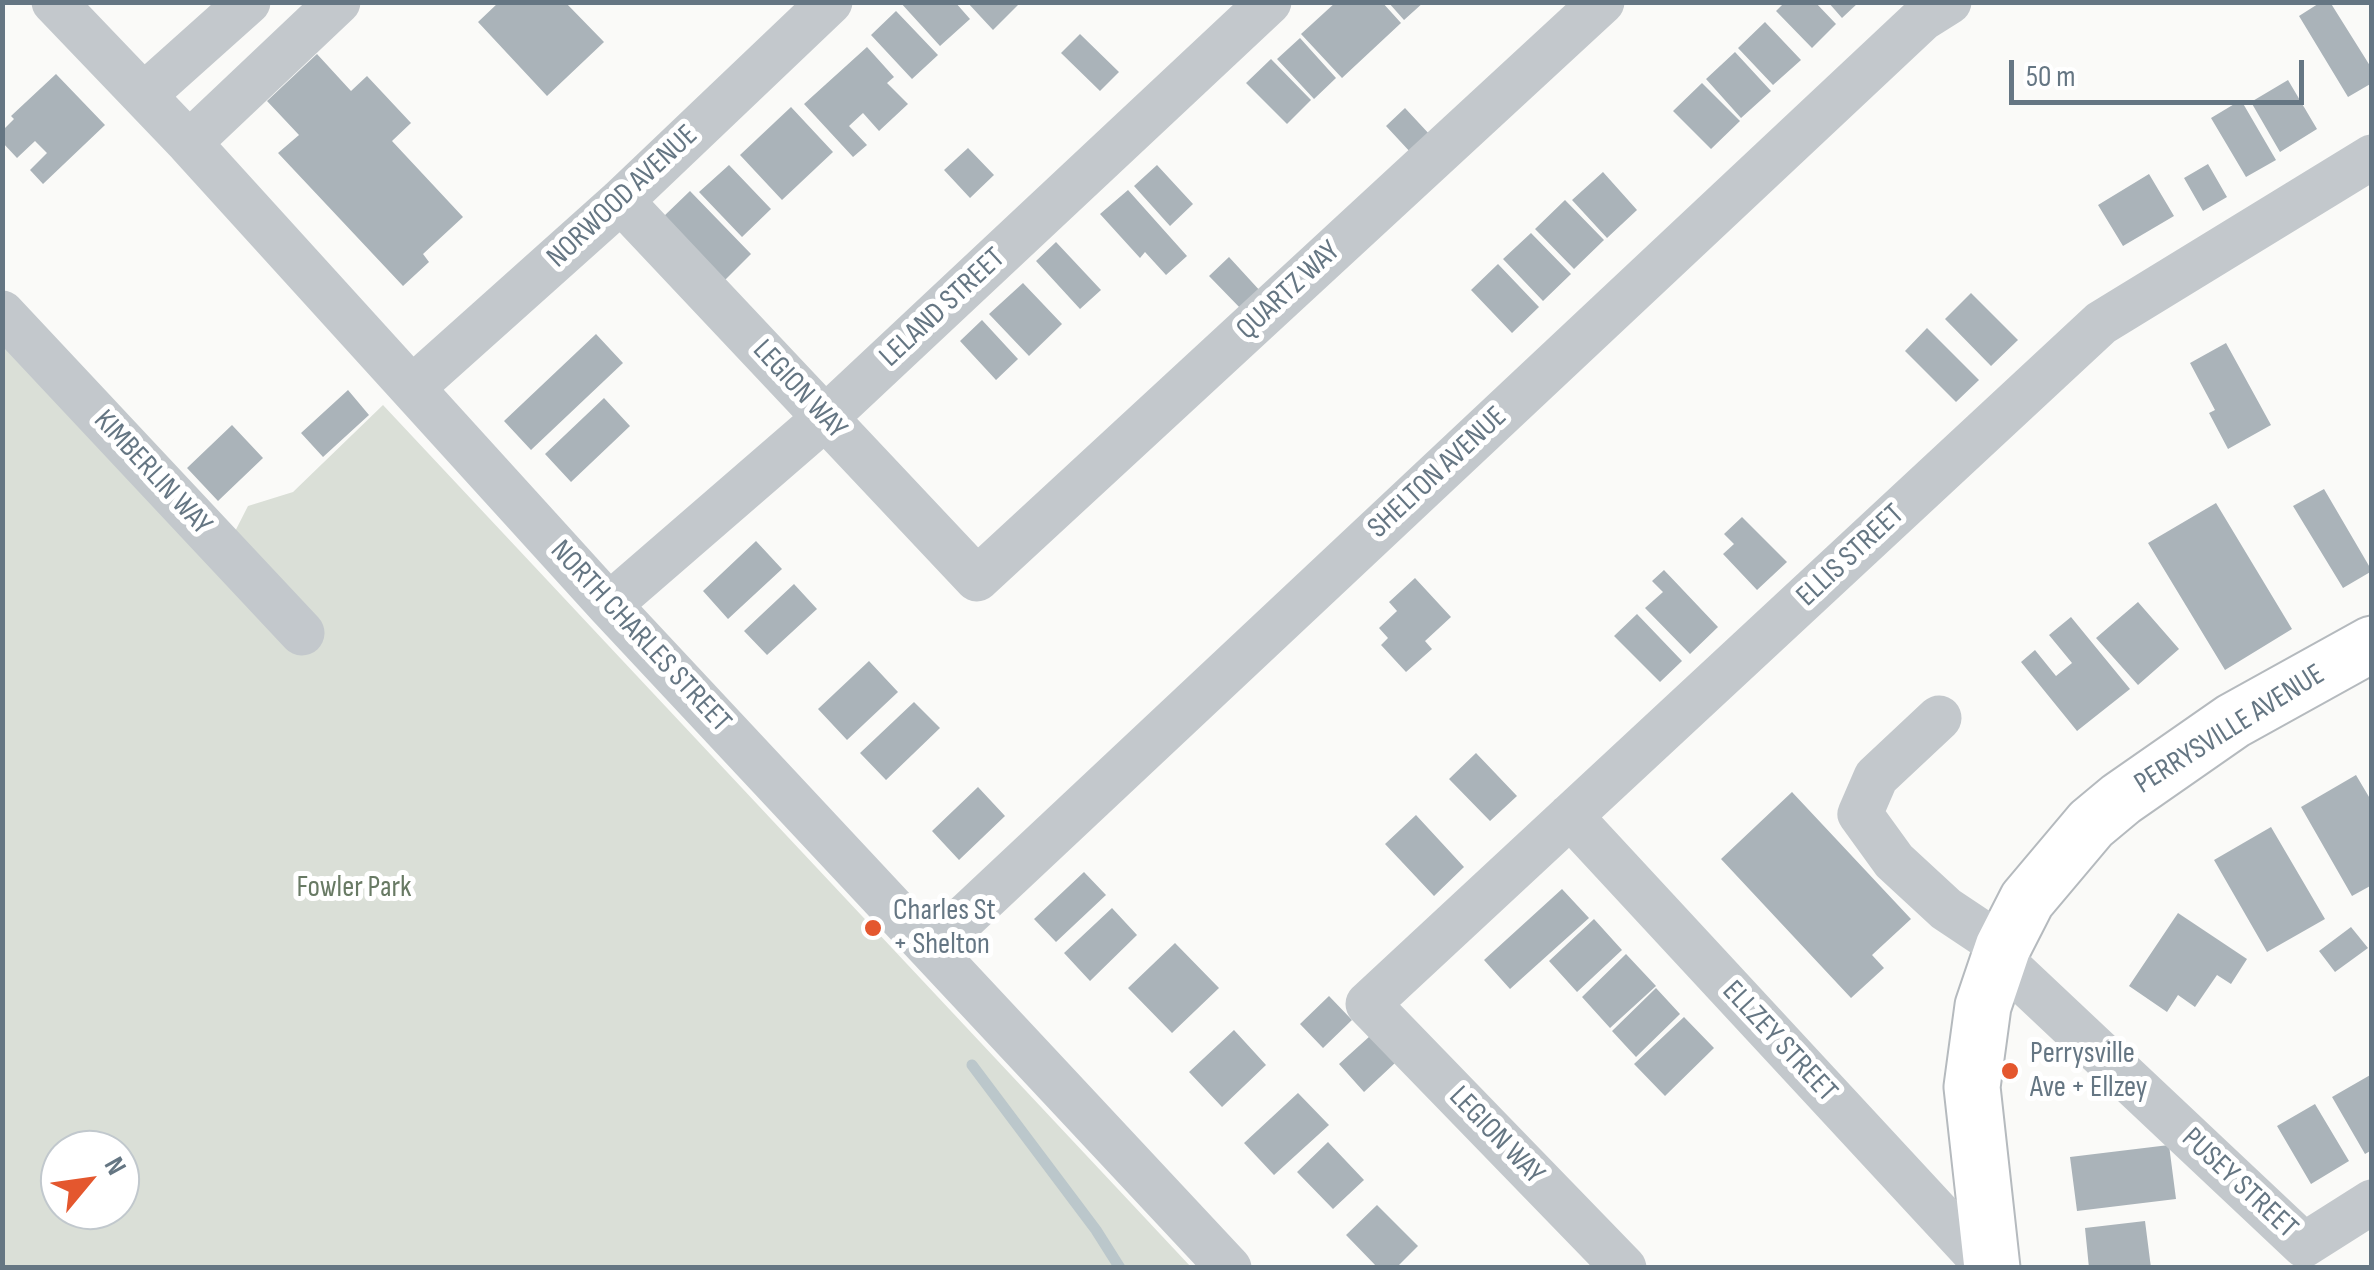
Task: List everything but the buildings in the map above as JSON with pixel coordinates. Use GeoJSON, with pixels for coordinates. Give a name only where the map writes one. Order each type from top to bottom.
{"type":"FeatureCollection","features":[{"type":"Feature","properties":{"kind":"main road","name":"PERRYSVILLE AVENUE"},"geometry":{"type":"LineString","coordinates":[[1990,1268],[1972,1087],[1983,1006],[2001,953],[2027,900],[2091,824],[2121,799],[2233,721],[2372,644]]}},
{"type":"Feature","properties":{"kind":"street","name":"NORTH CHARLES STREET"},"geometry":{"type":"LineString","coordinates":[[54,2],[189,143],[609,606],[1229,1268]]}},
{"type":"Feature","properties":{"kind":"street"},"geometry":{"type":"LineString","coordinates":[[189,143],[338,2]]}},
{"type":"Feature","properties":{"kind":"street","name":"NORWOOD AVENUE"},"geometry":{"type":"LineString","coordinates":[[412,388],[621,201],[830,2]]}},
{"type":"Feature","properties":{"kind":"street","name":"LELAND STREET"},"geometry":{"type":"LineString","coordinates":[[609,606],[825,418],[1269,2]]}},
{"type":"Feature","properties":{"kind":"street","name":"QUARTZ WAY"},"geometry":{"type":"LineString","coordinates":[[977,579],[1602,2]]}},
{"type":"Feature","properties":{"kind":"street","name":"SHELTON AVENUE"},"geometry":{"type":"LineString","coordinates":[[931,949],[1927,8]]}},
{"type":"Feature","properties":{"kind":"street"},"geometry":{"type":"LineString","coordinates":[[144,96],[236,13],[264,72]]}},
{"type":"Feature","properties":{"kind":"street","name":"ELLIS STREET"},"geometry":{"type":"LineString","coordinates":[[1368,1004],[2101,324],[2372,157]]}},
{"type":"Feature","properties":{"kind":"street","name":"LEGION WAY"},"geometry":{"type":"LineString","coordinates":[[621,201],[977,579]]}},
{"type":"Feature","properties":{"kind":"street","name":"KIMBERLIN WAY"},"geometry":{"type":"LineString","coordinates":[[2,313],[302,634]]}},
{"type":"Feature","properties":{"kind":"street","name":"PUSEY STREET"},"geometry":{"type":"LineString","coordinates":[[1939,718],[1876,776],[1860,814],[1894,861],[2001,953],[2304,1245],[2372,1202]]}},
{"type":"Feature","properties":{"kind":"street","name":"ELLZEY STREET"},"geometry":{"type":"LineString","coordinates":[[1570,816],[1990,1268]]}},
{"type":"Feature","properties":{"kind":"street","name":"LEGION WAY"},"geometry":{"type":"LineString","coordinates":[[1368,1004],[1624,1268]]}},
{"type":"Feature","properties":{"kind":"green space","name":"Fowler Park"},"geometry":{"type":"Polygon","coordinates":[[[2,325],[225,551],[248,506],[293,492],[383,405],[1191,1267],[3,1267],[2,325]]]}},
{"type":"Feature","properties":{"kind":"waterway"},"geometry":{"type":"LineString","coordinates":[[972,1065],[1120,1268]]}},
{"type":"Feature","properties":{"kind":"place","name":"Charles St + Shelton"},"geometry":{"type":"Point","coordinates":[873,928]}},
{"type":"Feature","properties":{"kind":"place","name":"Perrysville Ave + Ellzey"},"geometry":{"type":"Point","coordinates":[2010,1071]}}]}
